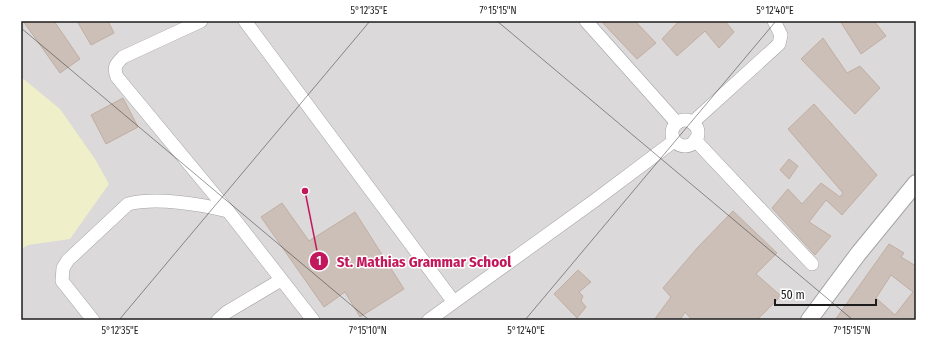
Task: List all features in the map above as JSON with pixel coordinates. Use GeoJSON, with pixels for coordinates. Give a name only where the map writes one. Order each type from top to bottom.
{"type":"FeatureCollection","features":[{"type":"Feature","properties":{"kind":"street"},"geometry":{"type":"LineString","coordinates":[[201,21],[123,57],[117,63],[114,70],[117,77],[228,211],[313,320]]}},
{"type":"Feature","properties":{"kind":"street"},"geometry":{"type":"LineString","coordinates":[[245,21],[453,301]]}},
{"type":"Feature","properties":{"kind":"street"},"geometry":{"type":"LineString","coordinates":[[586,21],[677,123]]}},
{"type":"Feature","properties":{"kind":"street"},"geometry":{"type":"LineString","coordinates":[[692,123],[779,44],[781,35],[774,21]]}},
{"type":"Feature","properties":{"kind":"street"},"geometry":{"type":"LineString","coordinates":[[687,121],[692,123],[697,131],[696,140],[692,144],[682,146],[674,140],[672,131],[677,123],[687,121]]}},
{"type":"Feature","properties":{"kind":"street"},"geometry":{"type":"LineString","coordinates":[[428,320],[594,201],[674,140]]}},
{"type":"Feature","properties":{"kind":"street"},"geometry":{"type":"LineString","coordinates":[[696,140],[812,264]]}},
{"type":"Feature","properties":{"kind":"street"},"geometry":{"type":"LineString","coordinates":[[809,320],[858,254],[916,183]]}},
{"type":"Feature","properties":{"kind":"street"},"geometry":{"type":"LineString","coordinates":[[93,320],[62,281],[63,268],[68,260],[128,204],[139,201],[202,205],[228,211]]}},
{"type":"Feature","properties":{"kind":"street"},"geometry":{"type":"LineString","coordinates":[[218,320],[227,312],[282,280]]}},
{"type":"Feature","properties":{"kind":"shaded area"},"geometry":{"type":"Polygon","coordinates":[[[21,21],[916,21],[916,320],[21,320],[21,21]]]}},
{"type":"Feature","properties":{"kind":"green space"},"geometry":{"type":"Polygon","coordinates":[[[21,77],[60,109],[95,159],[109,184],[70,239],[28,245],[21,249],[21,77]]]}},
{"type":"Feature","properties":{"kind":"building"},"geometry":{"type":"Polygon","coordinates":[[[23,21],[54,21],[80,59],[60,73],[23,21]]]}},
{"type":"Feature","properties":{"kind":"building"},"geometry":{"type":"Polygon","coordinates":[[[77,21],[108,21],[114,33],[91,45],[77,21]]]}},
{"type":"Feature","properties":{"kind":"building"},"geometry":{"type":"Polygon","coordinates":[[[601,21],[635,21],[656,43],[637,59],[601,21]]]}},
{"type":"Feature","properties":{"kind":"building"},"geometry":{"type":"Polygon","coordinates":[[[679,21],[725,21],[734,32],[719,48],[705,31],[677,56],[662,39],[679,21]]]}},
{"type":"Feature","properties":{"kind":"building"},"geometry":{"type":"Polygon","coordinates":[[[840,21],[874,21],[886,36],[861,54],[840,21]]]}},
{"type":"Feature","properties":{"kind":"building"},"geometry":{"type":"Polygon","coordinates":[[[823,38],[847,73],[860,66],[880,88],[855,114],[801,59],[823,38]]]}},
{"type":"Feature","properties":{"kind":"building"},"geometry":{"type":"Polygon","coordinates":[[[123,98],[138,127],[106,144],[91,115],[123,98]]]}},
{"type":"Feature","properties":{"kind":"building"},"geometry":{"type":"Polygon","coordinates":[[[814,104],[877,175],[842,215],[826,200],[809,222],[831,236],[815,255],[772,208],[788,189],[802,204],[821,183],[840,197],[843,193],[788,129],[814,104]]]}},
{"type":"Feature","properties":{"kind":"building"},"geometry":{"type":"Polygon","coordinates":[[[789,159],[798,166],[789,179],[780,170],[789,159]]]}},
{"type":"Feature","properties":{"kind":"building"},"geometry":{"type":"Polygon","coordinates":[[[282,203],[309,241],[355,212],[404,289],[360,317],[345,292],[324,307],[261,217],[282,203]]]}},
{"type":"Feature","properties":{"kind":"building"},"geometry":{"type":"Polygon","coordinates":[[[733,211],[777,253],[756,274],[781,296],[757,320],[692,320],[685,312],[680,320],[654,320],[671,297],[663,288],[698,247],[733,211]]]}},
{"type":"Feature","properties":{"kind":"building"},"geometry":{"type":"Polygon","coordinates":[[[889,244],[904,253],[901,257],[916,266],[916,320],[835,320],[889,244]],[[891,275],[876,298],[895,315],[913,292],[891,275]]]}},
{"type":"Feature","properties":{"kind":"building"},"geometry":{"type":"Polygon","coordinates":[[[578,270],[591,282],[579,292],[583,296],[581,301],[586,307],[577,318],[554,294],[578,270]]]}},
{"type":"Feature","properties":{"kind":"place","name":"St. Mathias Grammar School"},"geometry":{"type":"Point","coordinates":[305,191]}}]}
